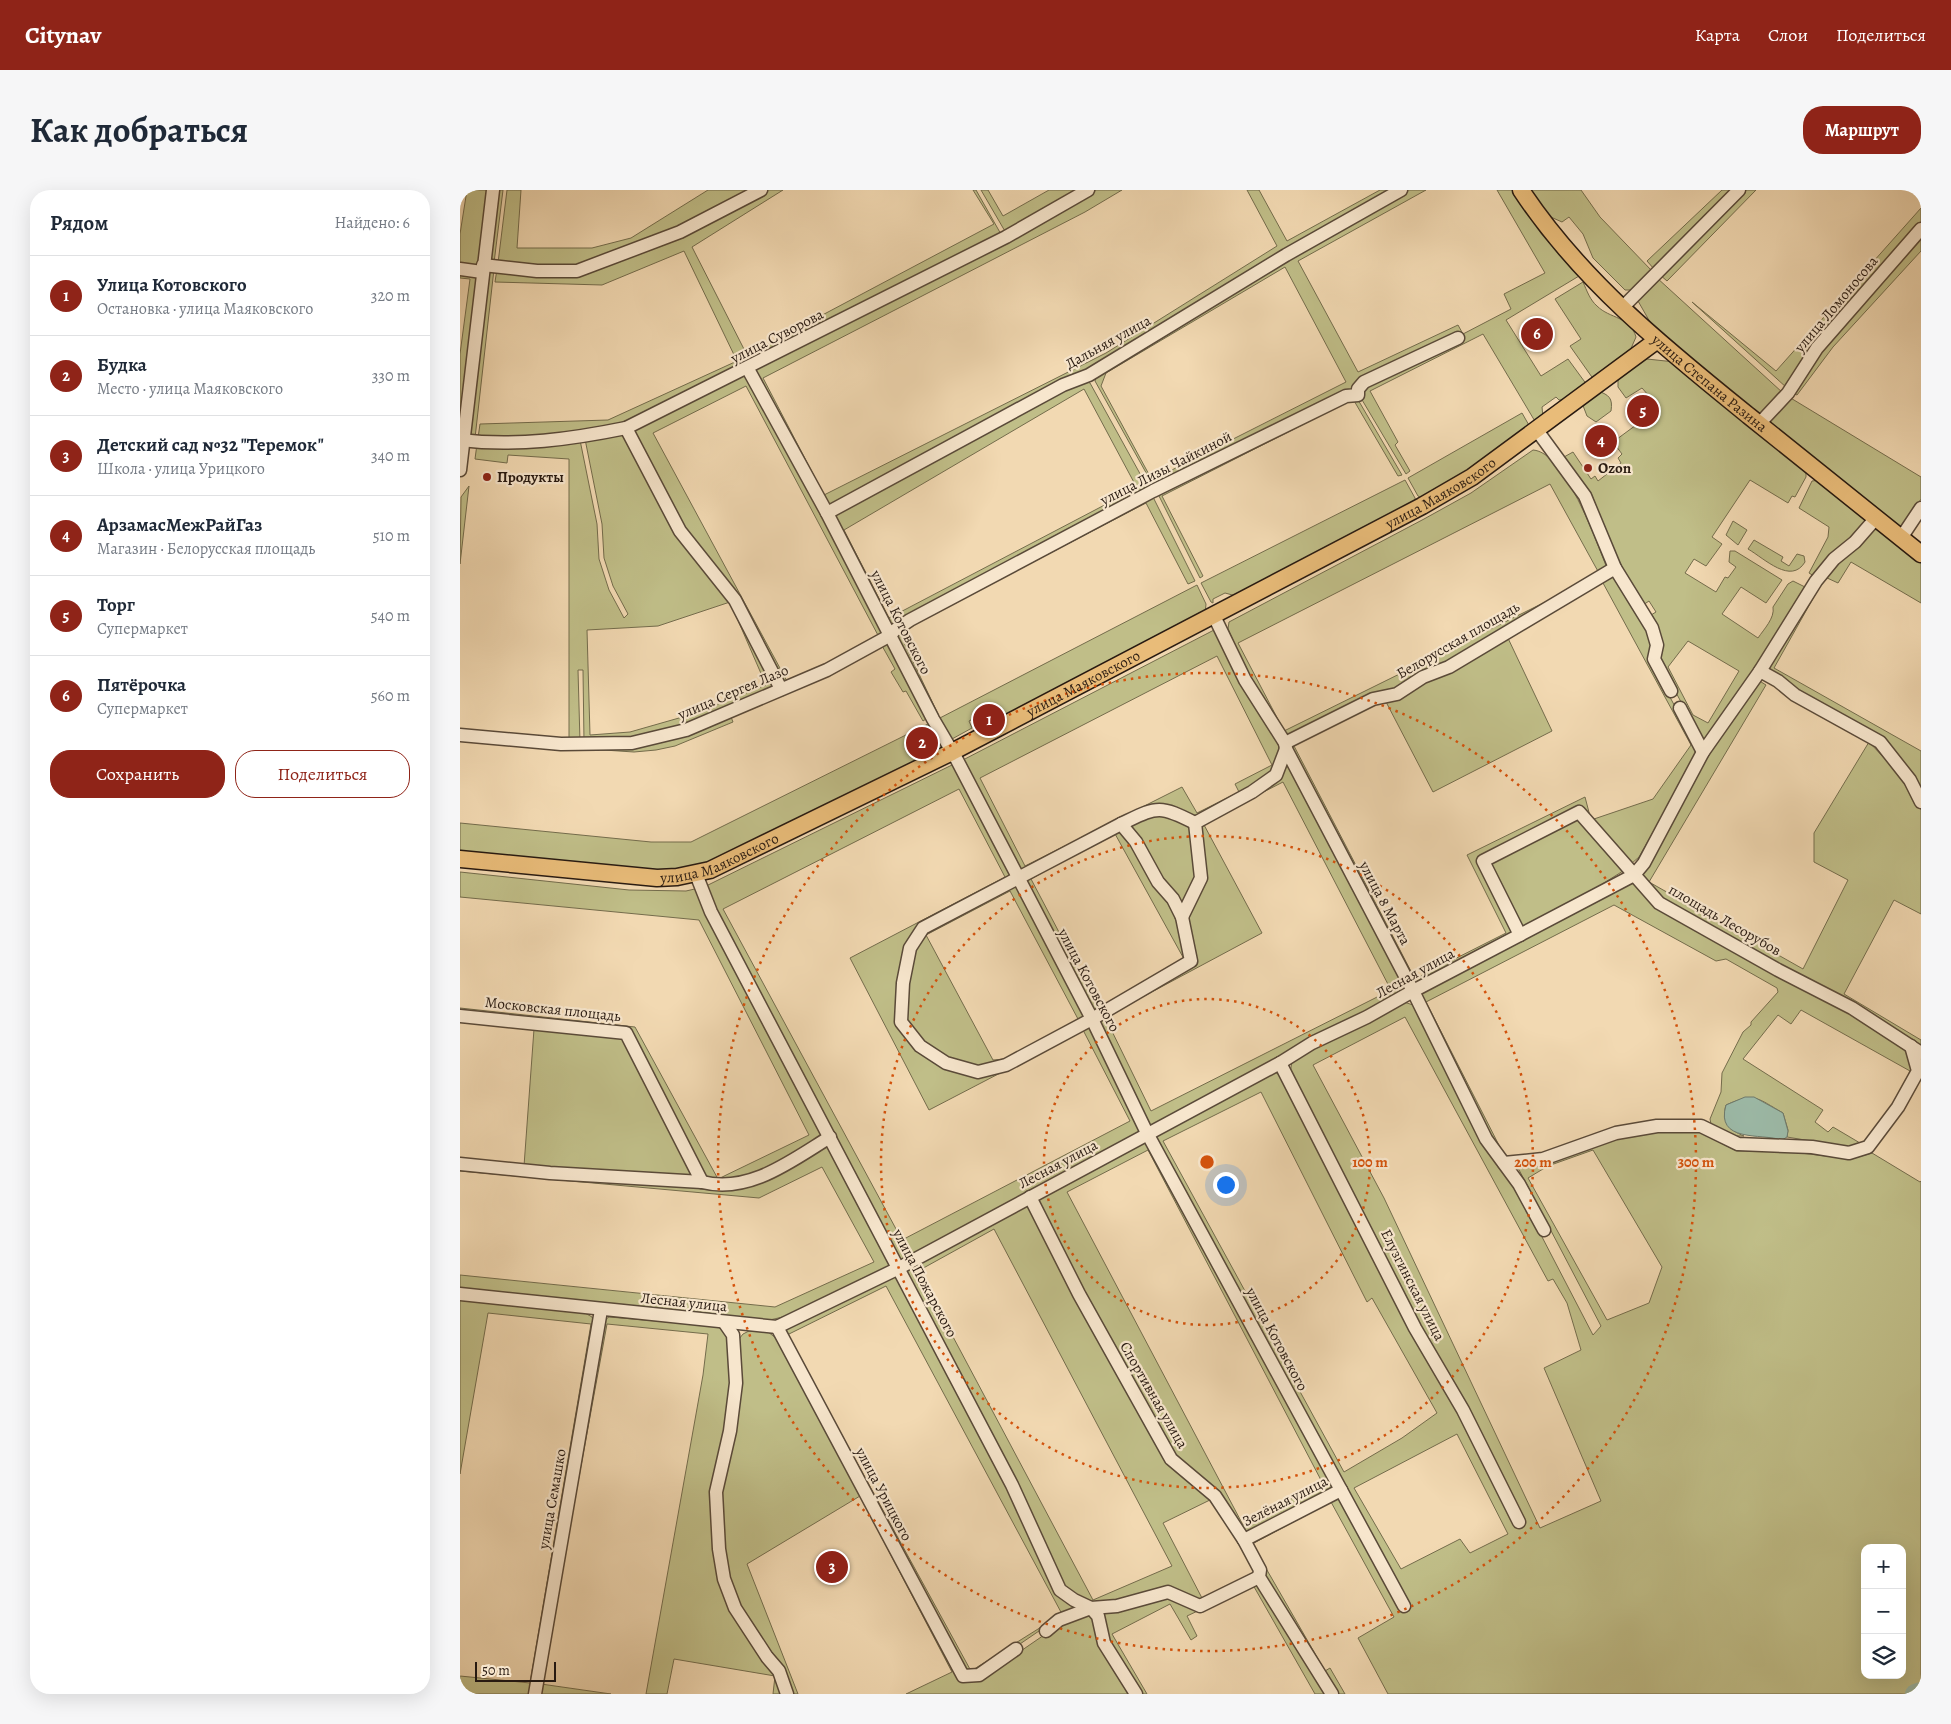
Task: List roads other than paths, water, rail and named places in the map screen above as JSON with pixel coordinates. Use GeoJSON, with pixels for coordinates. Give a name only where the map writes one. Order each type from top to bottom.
{"type":"FeatureCollection","features":[{"type":"Feature","properties":{"kind":"main road","name":"улица Степана Разина"},"geometry":{"type":"LineString","coordinates":[[1521,190],[1553,232],[1622,308],[1656,341],[1921,554]]}},
{"type":"Feature","properties":{"kind":"main road","name":"улица Маяковского"},"geometry":{"type":"LineString","coordinates":[[460,859],[657,878],[696,874],[726,863],[952,752],[1422,506],[1472,477],[1656,341]]}},
{"type":"Feature","properties":{"kind":"street"},"geometry":{"type":"LineString","coordinates":[[460,470],[493,190]]}},
{"type":"Feature","properties":{"kind":"street"},"geometry":{"type":"LineString","coordinates":[[460,269],[577,271],[680,232],[761,190]]}},
{"type":"Feature","properties":{"kind":"street","name":"улица Суворова"},"geometry":{"type":"LineString","coordinates":[[462,441],[527,443],[582,437],[626,428],[748,369],[1006,238],[1088,190]]}},
{"type":"Feature","properties":{"kind":"street","name":"Дальняя улица"},"geometry":{"type":"LineString","coordinates":[[827,513],[1063,385],[1089,375],[1278,260],[1401,190]]}},
{"type":"Feature","properties":{"kind":"street"},"geometry":{"type":"LineString","coordinates":[[1622,308],[1739,190]]}},
{"type":"Feature","properties":{"kind":"street","name":"улица Ломоносова"},"geometry":{"type":"LineString","coordinates":[[1759,424],[1788,393],[1818,348],[1921,229]]}},
{"type":"Feature","properties":{"kind":"street","name":"улица Лизы Чайкиной"},"geometry":{"type":"LineString","coordinates":[[889,636],[910,620],[1136,500],[1346,396],[1358,395],[1358,389],[1364,382],[1458,338]]}},
{"type":"Feature","properties":{"kind":"street","name":"улица Котовского"},"geometry":{"type":"LineString","coordinates":[[748,369],[827,513],[889,636],[1092,1019],[1136,1106],[1147,1133],[1404,1606]]}},
{"type":"Feature","properties":{"kind":"street"},"geometry":{"type":"LineString","coordinates":[[626,428],[680,531],[735,600],[781,689]]}},
{"type":"Feature","properties":{"kind":"street"},"geometry":{"type":"LineString","coordinates":[[1536,430],[1585,496],[1615,568],[1652,628],[1657,645],[1654,659],[1671,691]]}},
{"type":"Feature","properties":{"kind":"street"},"geometry":{"type":"LineString","coordinates":[[1902,538],[1921,508]]}},
{"type":"Feature","properties":{"kind":"street"},"geometry":{"type":"LineString","coordinates":[[1520,935],[1483,861],[1579,812],[1634,875],[1644,863],[1703,752],[1760,671],[1816,581],[1834,559],[1855,542],[1876,518]]}},
{"type":"Feature","properties":{"kind":"street","name":"Белорусская площадь"},"geometry":{"type":"LineString","coordinates":[[1285,746],[1373,699],[1397,694],[1423,677],[1449,667],[1615,568]]}},
{"type":"Feature","properties":{"kind":"street","name":"улица 8 Марта"},"geometry":{"type":"LineString","coordinates":[[1214,616],[1245,680],[1285,746],[1413,991],[1492,1151],[1504,1163],[1519,1184],[1544,1230]]}},
{"type":"Feature","properties":{"kind":"street","name":"улица Сергея Лазо"},"geometry":{"type":"LineString","coordinates":[[460,735],[561,744],[632,743],[686,730],[827,670],[889,636]]}},
{"type":"Feature","properties":{"kind":"street"},"geometry":{"type":"LineString","coordinates":[[1760,671],[1778,681],[1795,696],[1880,742],[1910,780],[1921,802]]}},
{"type":"Feature","properties":{"kind":"street"},"geometry":{"type":"LineString","coordinates":[[1680,708],[1703,752]]}},
{"type":"Feature","properties":{"kind":"street"},"geometry":{"type":"LineString","coordinates":[[1195,823],[1252,792],[1276,775],[1285,746]]}},
{"type":"Feature","properties":{"kind":"street"},"geometry":{"type":"LineString","coordinates":[[1121,824],[1136,842],[1158,882],[1173,899],[1182,917],[1191,961],[1092,1019],[1006,1065],[978,1072],[946,1063],[920,1046],[901,1022],[903,983],[910,948],[923,928],[1121,824],[1153,809],[1169,810],[1195,823]]}},
{"type":"Feature","properties":{"kind":"street"},"geometry":{"type":"LineString","coordinates":[[1182,917],[1201,878],[1195,823]]}},
{"type":"Feature","properties":{"kind":"street","name":"улица Пожарского"},"geometry":{"type":"LineString","coordinates":[[696,874],[711,912],[1012,1485],[1060,1590],[1074,1600],[1092,1608]]}},
{"type":"Feature","properties":{"kind":"street","name":"Лесная улица"},"geometry":{"type":"LineString","coordinates":[[460,1294],[777,1327],[899,1268],[1280,1063],[1312,1043],[1367,1018],[1413,991],[1634,875]]}},
{"type":"Feature","properties":{"kind":"street","name":"площадь Лесорубов"},"geometry":{"type":"LineString","coordinates":[[1504,1163],[1543,1159],[1616,1133],[1657,1126],[1701,1126],[1738,1144],[1812,1147],[1849,1153],[1868,1147],[1898,1107],[1919,1070],[1916,1050],[1852,1008],[1778,970],[1659,903],[1634,875]]}},
{"type":"Feature","properties":{"kind":"street","name":"Московская площадь"},"geometry":{"type":"LineString","coordinates":[[460,1016],[626,1033],[702,1182]]}},
{"type":"Feature","properties":{"kind":"street","name":"Елузгинская улица"},"geometry":{"type":"LineString","coordinates":[[1280,1063],[1415,1328],[1464,1410],[1519,1522]]}},
{"type":"Feature","properties":{"kind":"street"},"geometry":{"type":"LineString","coordinates":[[460,1164],[550,1173],[702,1182],[715,1185],[741,1184],[784,1166],[830,1137]]}},
{"type":"Feature","properties":{"kind":"street","name":"Спортивная улица"},"geometry":{"type":"LineString","coordinates":[[1030,1198],[1079,1294],[1171,1460],[1215,1496],[1244,1540],[1260,1570],[1259,1577],[1332,1694]]}},
{"type":"Feature","properties":{"kind":"street","name":"улица Семашко"},"geometry":{"type":"LineString","coordinates":[[535,1694],[601,1310]]}},
{"type":"Feature","properties":{"kind":"street"},"geometry":{"type":"LineString","coordinates":[[724,1322],[733,1335],[736,1383],[730,1431],[716,1492],[719,1549],[724,1579],[735,1608],[762,1650],[779,1671],[787,1694]]}},
{"type":"Feature","properties":{"kind":"street"},"geometry":{"type":"LineString","coordinates":[[733,1335],[747,1325]]}},
{"type":"Feature","properties":{"kind":"street","name":"улица Урицкого"},"geometry":{"type":"LineString","coordinates":[[777,1327],[963,1676],[979,1675],[1016,1649]]}},
{"type":"Feature","properties":{"kind":"street","name":"Зелёная улица"},"geometry":{"type":"LineString","coordinates":[[1244,1540],[1341,1490]]}},
{"type":"Feature","properties":{"kind":"street"},"geometry":{"type":"LineString","coordinates":[[1046,1630],[1059,1620],[1092,1608],[1117,1606],[1168,1592],[1200,1606],[1259,1577]]}},
{"type":"Feature","properties":{"kind":"street"},"geometry":{"type":"LineString","coordinates":[[1092,1608],[1098,1616],[1104,1643],[1136,1694]]}},
{"type":"Feature","properties":{"kind":"waterway"},"geometry":{"type":"LineString","coordinates":[[1915,1694],[1921,1692]]}},
{"type":"Feature","properties":{"kind":"place","name":"Пятёрочка"},"geometry":{"type":"Point","coordinates":[1537,334]}},
{"type":"Feature","properties":{"kind":"place","name":"Торг"},"geometry":{"type":"Point","coordinates":[1643,411]}},
{"type":"Feature","properties":{"kind":"place","name":"АрзамасМежРайГаз"},"geometry":{"type":"Point","coordinates":[1601,441]}},
{"type":"Feature","properties":{"kind":"place","name":"Ozon"},"geometry":{"type":"Point","coordinates":[1588,468]}},
{"type":"Feature","properties":{"kind":"place","name":"Продукты"},"geometry":{"type":"Point","coordinates":[487,477]}},
{"type":"Feature","properties":{"kind":"place","name":"Улица Котовского"},"geometry":{"type":"Point","coordinates":[989,720]}},
{"type":"Feature","properties":{"kind":"place","name":"Будка"},"geometry":{"type":"Point","coordinates":[922,743]}},
{"type":"Feature","properties":{"kind":"place","name":"Детский сад №32 \"Теремок\""},"geometry":{"type":"Point","coordinates":[832,1567]}}]}
